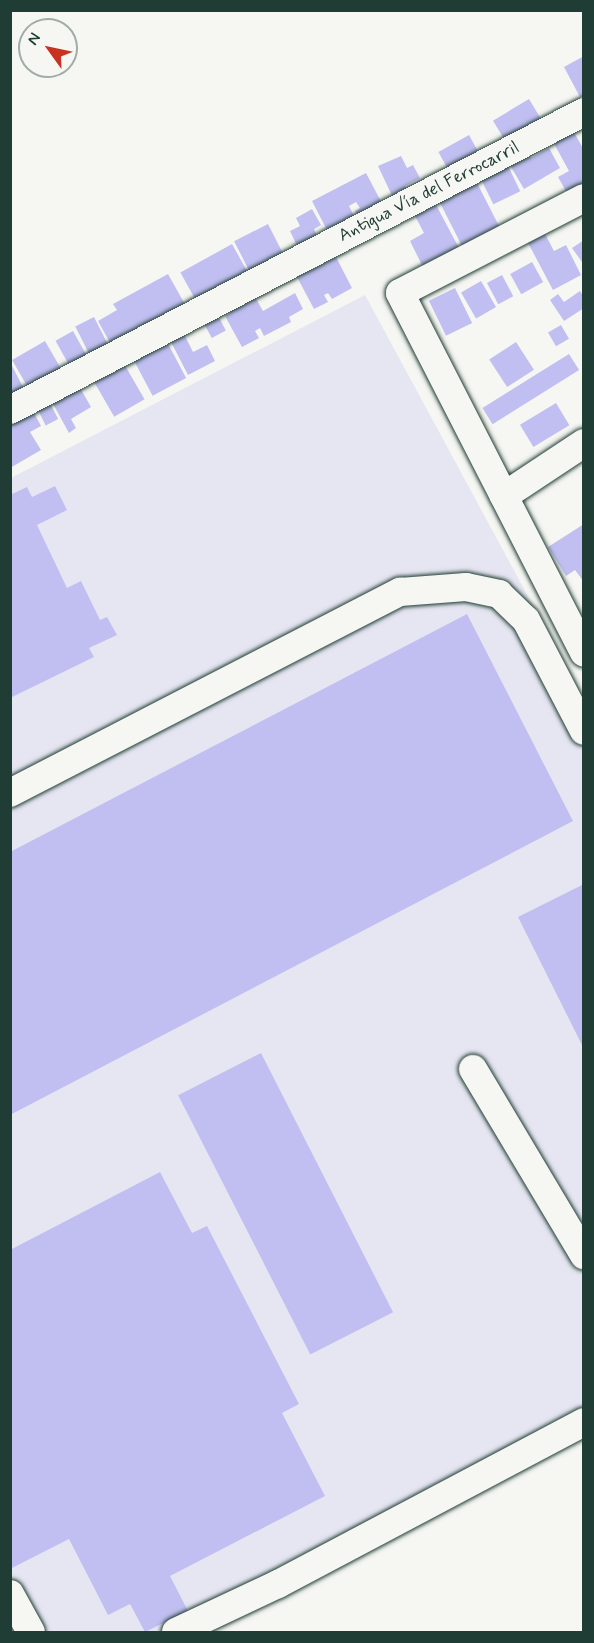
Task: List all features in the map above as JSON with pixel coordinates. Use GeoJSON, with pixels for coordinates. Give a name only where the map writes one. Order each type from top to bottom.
{"type":"FeatureCollection","features":[{"type":"Feature","properties":{"kind":"street","name":"Antigua Vía del Ferrocarril"},"geometry":{"type":"LineString","coordinates":[[10,410],[584,112]]}},
{"type":"Feature","properties":{"kind":"street"},"geometry":{"type":"LineString","coordinates":[[584,198],[400,293],[584,653]]}},
{"type":"Feature","properties":{"kind":"street"},"geometry":{"type":"LineString","coordinates":[[504,496],[584,443]]}},
{"type":"Feature","properties":{"kind":"street"},"geometry":{"type":"LineString","coordinates":[[10,793],[400,592],[466,587],[499,594],[526,620],[584,731]]}},
{"type":"Feature","properties":{"kind":"street"},"geometry":{"type":"LineString","coordinates":[[473,1070],[584,1255]]}},
{"type":"Feature","properties":{"kind":"street"},"geometry":{"type":"LineString","coordinates":[[176,1632],[278,1584],[584,1422]]}},
{"type":"Feature","properties":{"kind":"street"},"geometry":{"type":"LineString","coordinates":[[10,1594],[31,1632]]}},
{"type":"Feature","properties":{"kind":"shaded area"},"geometry":{"type":"Polygon","coordinates":[[[365,295],[583,698],[583,1431],[183,1632],[11,1632],[11,478],[365,295]]]}},
{"type":"Feature","properties":{"kind":"building"},"geometry":{"type":"Polygon","coordinates":[[[584,56],[584,95],[580,97],[564,67],[584,56]]]}},
{"type":"Feature","properties":{"kind":"building"},"geometry":{"type":"Polygon","coordinates":[[[529,99],[541,119],[505,140],[493,121],[529,99]]]}},
{"type":"Feature","properties":{"kind":"building"},"geometry":{"type":"Polygon","coordinates":[[[571,127],[584,150],[584,184],[567,193],[558,177],[569,171],[551,138],[571,127]]]}},
{"type":"Feature","properties":{"kind":"building"},"geometry":{"type":"Polygon","coordinates":[[[469,135],[478,151],[447,168],[438,152],[469,135]]]}},
{"type":"Feature","properties":{"kind":"building"},"geometry":{"type":"Polygon","coordinates":[[[549,148],[560,168],[524,189],[507,160],[526,149],[531,158],[549,148]]]}},
{"type":"Feature","properties":{"kind":"building"},"geometry":{"type":"Polygon","coordinates":[[[401,156],[407,168],[413,165],[420,178],[405,186],[410,196],[395,202],[378,166],[401,156]]]}},
{"type":"Feature","properties":{"kind":"building"},"geometry":{"type":"Polygon","coordinates":[[[508,166],[520,191],[493,204],[481,179],[508,166]]]}},
{"type":"Feature","properties":{"kind":"building"},"geometry":{"type":"Polygon","coordinates":[[[366,173],[384,207],[360,220],[355,211],[360,208],[356,202],[349,206],[355,218],[328,232],[312,201],[366,173]]]}},
{"type":"Feature","properties":{"kind":"building"},"geometry":{"type":"Polygon","coordinates":[[[475,179],[500,227],[462,246],[438,198],[475,179]]]}},
{"type":"Feature","properties":{"kind":"building"},"geometry":{"type":"Polygon","coordinates":[[[434,201],[460,250],[424,269],[410,241],[424,233],[413,212],[434,201]]]}},
{"type":"Feature","properties":{"kind":"building"},"geometry":{"type":"Polygon","coordinates":[[[312,209],[321,225],[314,229],[318,238],[298,248],[290,231],[300,226],[296,218],[312,209]]]}},
{"type":"Feature","properties":{"kind":"building"},"geometry":{"type":"Polygon","coordinates":[[[268,224],[283,253],[249,271],[234,241],[268,224]]]}},
{"type":"Feature","properties":{"kind":"building"},"geometry":{"type":"Polygon","coordinates":[[[544,232],[554,251],[566,245],[581,275],[553,290],[527,241],[544,232]]]}},
{"type":"Feature","properties":{"kind":"building"},"geometry":{"type":"Polygon","coordinates":[[[584,240],[584,261],[582,262],[572,248],[584,240]]]}},
{"type":"Feature","properties":{"kind":"building"},"geometry":{"type":"Polygon","coordinates":[[[232,244],[249,275],[197,303],[180,273],[232,244]]]}},
{"type":"Feature","properties":{"kind":"building"},"geometry":{"type":"Polygon","coordinates":[[[336,257],[352,288],[332,299],[328,293],[324,295],[328,302],[314,309],[297,277],[336,257]]]}},
{"type":"Feature","properties":{"kind":"building"},"geometry":{"type":"Polygon","coordinates":[[[532,262],[543,282],[521,294],[510,274],[532,262]]]}},
{"type":"Feature","properties":{"kind":"building"},"geometry":{"type":"Polygon","coordinates":[[[168,274],[187,308],[113,348],[98,321],[117,310],[113,304],[168,274]]]}},
{"type":"Feature","properties":{"kind":"building"},"geometry":{"type":"Polygon","coordinates":[[[502,275],[513,296],[498,304],[487,283],[502,275]]]}},
{"type":"Feature","properties":{"kind":"building"},"geometry":{"type":"Polygon","coordinates":[[[481,281],[496,307],[476,318],[461,292],[481,281]]]}},
{"type":"Feature","properties":{"kind":"building"},"geometry":{"type":"Polygon","coordinates":[[[455,288],[472,323],[446,336],[429,301],[455,288]]]}},
{"type":"Feature","properties":{"kind":"building"},"geometry":{"type":"Polygon","coordinates":[[[580,291],[584,297],[584,308],[564,321],[550,300],[558,294],[564,302],[580,291]]]}},
{"type":"Feature","properties":{"kind":"building"},"geometry":{"type":"Polygon","coordinates":[[[295,293],[303,309],[289,317],[291,322],[264,336],[260,328],[255,331],[259,338],[242,347],[225,316],[230,313],[226,305],[255,297],[263,311],[295,293]]]}},
{"type":"Feature","properties":{"kind":"building"},"geometry":{"type":"Polygon","coordinates":[[[216,312],[226,331],[212,338],[202,320],[216,312]]]}},
{"type":"Feature","properties":{"kind":"building"},"geometry":{"type":"Polygon","coordinates":[[[94,317],[109,346],[90,356],[75,327],[94,317]]]}},
{"type":"Feature","properties":{"kind":"building"},"geometry":{"type":"Polygon","coordinates":[[[561,325],[569,339],[556,346],[548,332],[561,325]]]}},
{"type":"Feature","properties":{"kind":"building"},"geometry":{"type":"Polygon","coordinates":[[[73,331],[87,356],[70,366],[56,341],[73,331]]]}},
{"type":"Feature","properties":{"kind":"building"},"geometry":{"type":"Polygon","coordinates":[[[183,332],[193,352],[207,345],[215,361],[188,375],[169,338],[183,332]]]}},
{"type":"Feature","properties":{"kind":"building"},"geometry":{"type":"Polygon","coordinates":[[[166,340],[186,378],[153,396],[132,358],[166,340]]]}},
{"type":"Feature","properties":{"kind":"building"},"geometry":{"type":"Polygon","coordinates":[[[45,341],[62,370],[29,389],[12,360],[45,341]]]}},
{"type":"Feature","properties":{"kind":"building"},"geometry":{"type":"Polygon","coordinates":[[[516,342],[534,370],[507,387],[489,359],[516,342]]]}},
{"type":"Feature","properties":{"kind":"building"},"geometry":{"type":"Polygon","coordinates":[[[569,354],[579,370],[493,424],[482,408],[569,354]]]}},
{"type":"Feature","properties":{"kind":"building"},"geometry":{"type":"Polygon","coordinates":[[[10,362],[25,391],[10,399],[10,362]]]}},
{"type":"Feature","properties":{"kind":"building"},"geometry":{"type":"Polygon","coordinates":[[[123,362],[144,399],[114,417],[93,380],[123,362]]]}},
{"type":"Feature","properties":{"kind":"building"},"geometry":{"type":"Polygon","coordinates":[[[79,386],[91,407],[71,419],[76,428],[69,433],[52,402],[79,386]]]}},
{"type":"Feature","properties":{"kind":"building"},"geometry":{"type":"Polygon","coordinates":[[[50,403],[58,419],[46,425],[38,409],[50,403]]]}},
{"type":"Feature","properties":{"kind":"building"},"geometry":{"type":"Polygon","coordinates":[[[556,403],[569,425],[533,447],[520,425],[556,403]]]}},
{"type":"Feature","properties":{"kind":"building"},"geometry":{"type":"Polygon","coordinates":[[[33,411],[41,426],[30,432],[41,450],[10,468],[10,424],[33,411]]]}},
{"type":"Feature","properties":{"kind":"building"},"geometry":{"type":"Polygon","coordinates":[[[55,486],[67,510],[37,525],[67,588],[81,581],[100,620],[107,617],[117,635],[89,648],[94,657],[10,698],[10,495],[27,487],[32,497],[55,486]]]}},
{"type":"Feature","properties":{"kind":"building"},"geometry":{"type":"Polygon","coordinates":[[[584,524],[584,582],[575,570],[566,576],[548,547],[584,524]]]}},
{"type":"Feature","properties":{"kind":"building"},"geometry":{"type":"Polygon","coordinates":[[[467,614],[573,821],[10,1115],[10,852],[467,614]]]}},
{"type":"Feature","properties":{"kind":"building"},"geometry":{"type":"Polygon","coordinates":[[[584,884],[584,1049],[518,917],[584,884]]]}},
{"type":"Feature","properties":{"kind":"building"},"geometry":{"type":"Polygon","coordinates":[[[261,1053],[393,1312],[310,1355],[178,1095],[261,1053]]]}},
{"type":"Feature","properties":{"kind":"building"},"geometry":{"type":"Polygon","coordinates":[[[160,1172],[192,1233],[207,1226],[299,1404],[282,1413],[325,1496],[170,1576],[188,1611],[145,1632],[130,1604],[108,1615],[69,1539],[10,1569],[10,1250],[160,1172]]]}}]}
